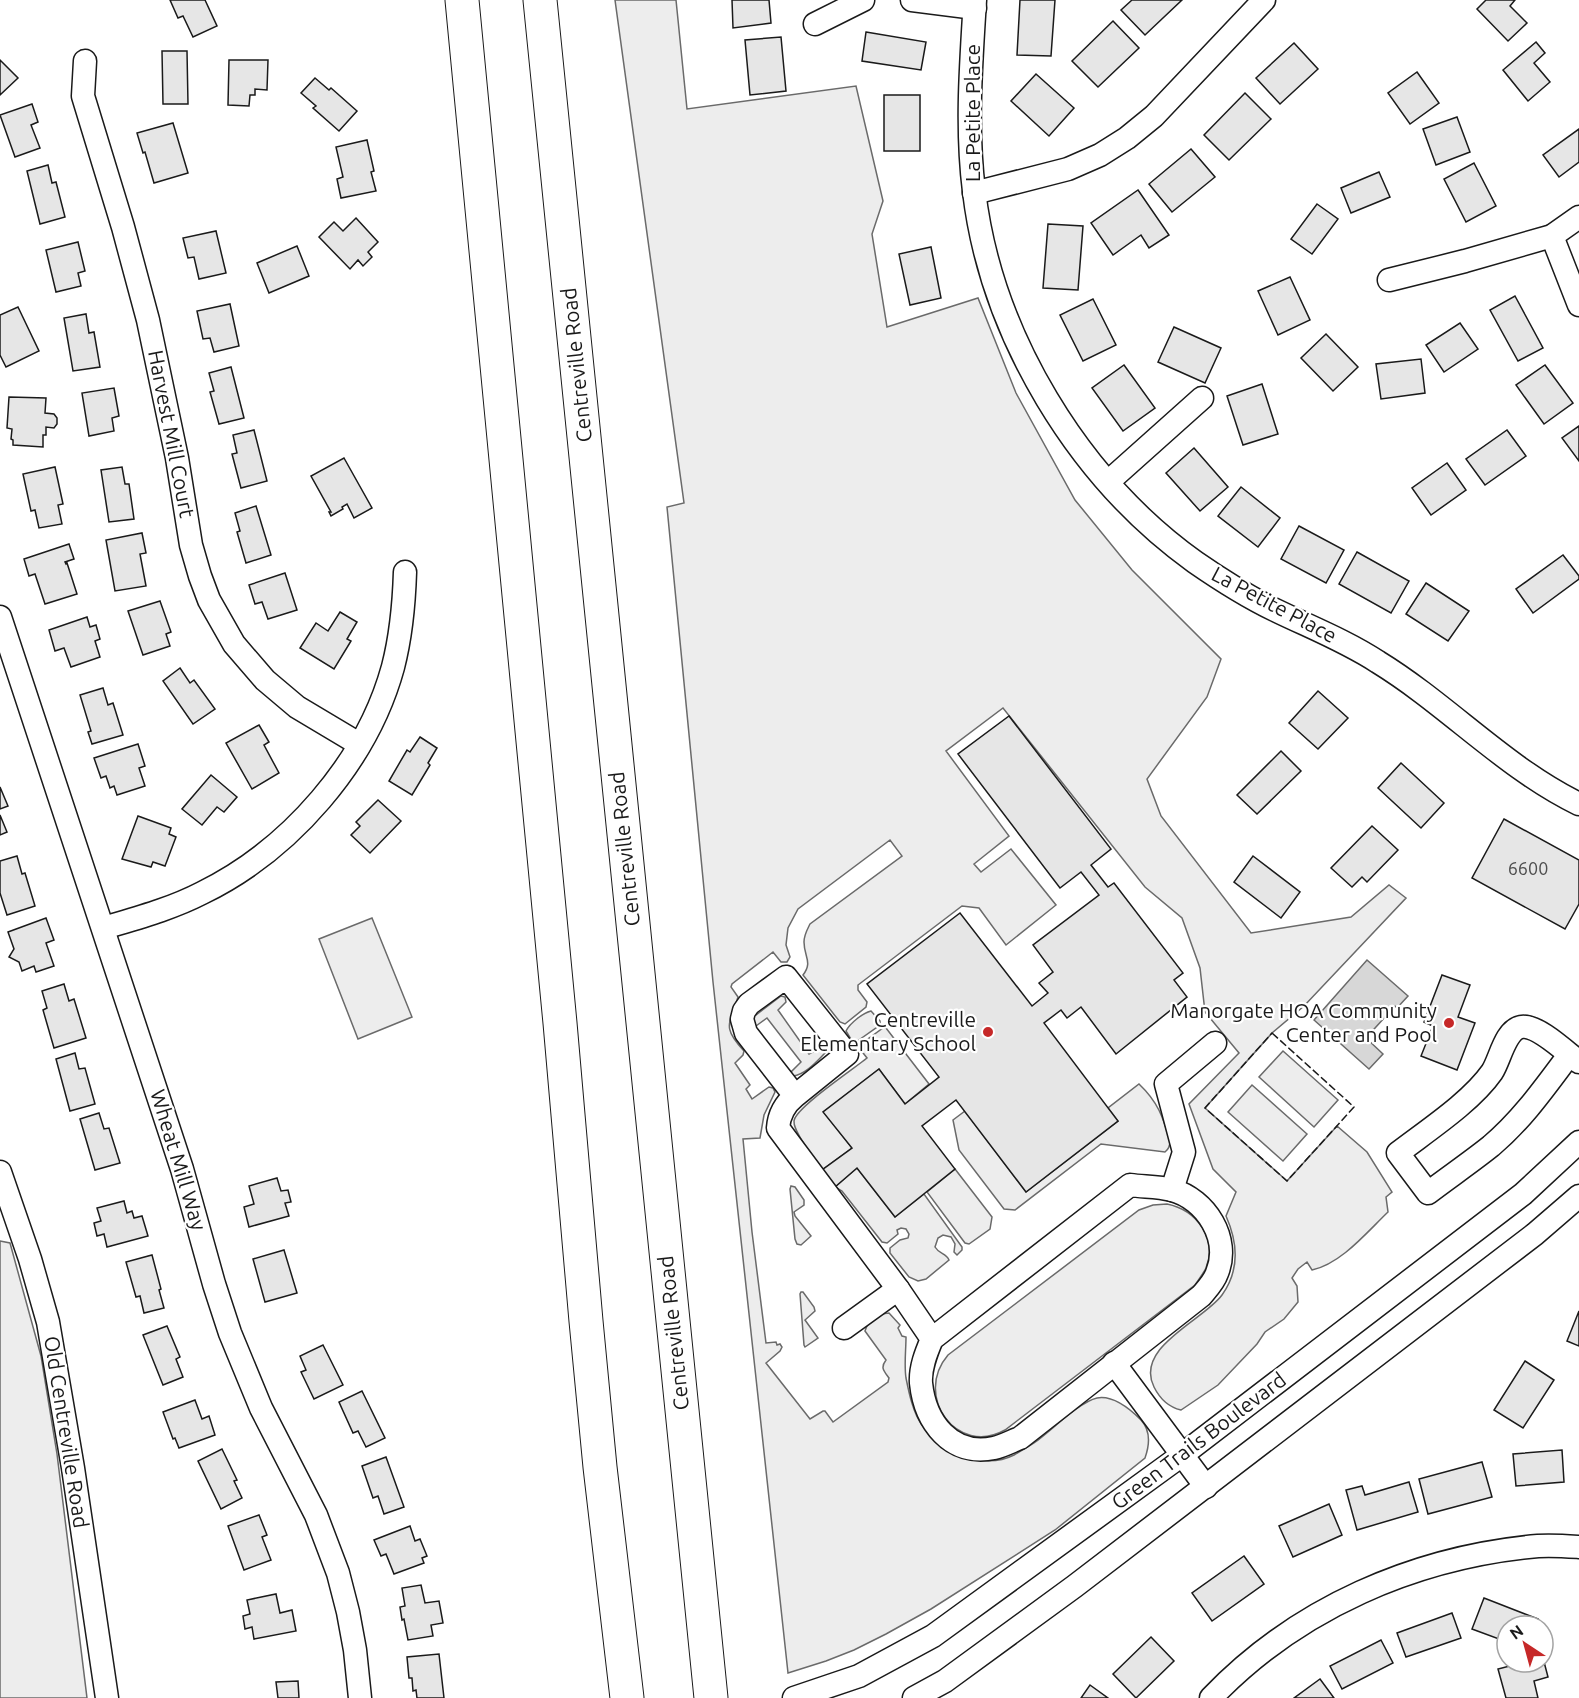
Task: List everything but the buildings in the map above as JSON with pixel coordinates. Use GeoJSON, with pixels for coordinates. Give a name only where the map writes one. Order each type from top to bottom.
{"type":"FeatureCollection","features":[{"type":"Feature","properties":{"kind":"highway"},"geometry":{"type":"LineString","coordinates":[[462,0],[600,1467],[627,1698]]}},
{"type":"Feature","properties":{"kind":"highway","name":"Centreville Road"},"geometry":{"type":"LineString","coordinates":[[540,0],[711,1698]]}},
{"type":"Feature","properties":{"kind":"street"},"geometry":{"type":"LineString","coordinates":[[815,24],[863,0]]}},
{"type":"Feature","properties":{"kind":"street"},"geometry":{"type":"LineString","coordinates":[[912,0],[975,4]]}},
{"type":"Feature","properties":{"kind":"street"},"geometry":{"type":"LineString","coordinates":[[974,193],[1068,170],[1127,138],[1154,116],[1264,0]]}},
{"type":"Feature","properties":{"kind":"street","name":"La Petite Place"},"geometry":{"type":"LineString","coordinates":[[975,4],[969,142],[974,193],[992,273],[1010,325],[1031,371],[1057,416],[1086,457],[1120,496],[1158,532],[1195,562],[1237,590],[1352,646],[1378,662],[1424,693],[1520,769],[1579,804]]}},
{"type":"Feature","properties":{"kind":"street","name":"Harvest Mill Court"},"geometry":{"type":"LineString","coordinates":[[85,62],[83,96],[123,227],[148,320],[177,458],[191,545],[209,600],[234,644],[265,680],[297,707],[359,744]]}},
{"type":"Feature","properties":{"kind":"street"},"geometry":{"type":"LineString","coordinates":[[1389,280],[1552,236],[1579,218]]}},
{"type":"Feature","properties":{"kind":"street"},"geometry":{"type":"LineString","coordinates":[[1552,236],[1579,305]]}},
{"type":"Feature","properties":{"kind":"street"},"geometry":{"type":"LineString","coordinates":[[1108,482],[1202,398]]}},
{"type":"Feature","properties":{"kind":"street"},"geometry":{"type":"LineString","coordinates":[[104,928],[182,902],[232,876],[259,858],[292,830],[319,801],[344,770],[382,699],[400,636],[405,572]]}},
{"type":"Feature","properties":{"kind":"street","name":"Wheat Mill Way"},"geometry":{"type":"LineString","coordinates":[[0,617],[6,654],[104,928],[182,1168],[230,1333],[261,1408],[316,1515],[338,1573],[353,1640],[360,1698]]}},
{"type":"Feature","properties":{"kind":"street"},"geometry":{"type":"LineString","coordinates":[[795,1096],[746,1033],[742,1019],[749,1004],[786,976],[847,1054],[789,1101],[778,1120],[778,1128],[898,1289],[932,1339]]}},
{"type":"Feature","properties":{"kind":"street"},"geometry":{"type":"LineString","coordinates":[[1521,1027],[1532,1028],[1540,1032],[1574,1058],[1491,1146],[1428,1193],[1398,1153],[1472,1095],[1492,1071],[1506,1041],[1513,1032],[1521,1027]]}},
{"type":"Feature","properties":{"kind":"street"},"geometry":{"type":"LineString","coordinates":[[1172,1190],[1184,1152],[1166,1084],[1215,1043]]}},
{"type":"Feature","properties":{"kind":"street","name":"Green Trails Boulevard"},"geometry":{"type":"LineString","coordinates":[[794,1698],[859,1676],[933,1636],[1182,1455],[1523,1194],[1579,1142]]}},
{"type":"Feature","properties":{"kind":"street","name":"Old Centreville Road"},"geometry":{"type":"LineString","coordinates":[[0,1172],[30,1259],[48,1322],[60,1385],[107,1698]]}},
{"type":"Feature","properties":{"kind":"street"},"geometry":{"type":"LineString","coordinates":[[1130,1185],[1172,1190],[1194,1201],[1204,1209],[1218,1234],[1221,1245],[1220,1266],[1201,1296],[1020,1438],[995,1448],[982,1449],[955,1443],[945,1436],[931,1418],[921,1383],[922,1370],[932,1339],[1130,1185]]}},
{"type":"Feature","properties":{"kind":"street","name":"Green Trails Boulevard"},"geometry":{"type":"LineString","coordinates":[[915,1698],[955,1675],[1075,1586],[1535,1234],[1579,1196]]}},
{"type":"Feature","properties":{"kind":"street"},"geometry":{"type":"LineString","coordinates":[[844,1328],[898,1289]]}},
{"type":"Feature","properties":{"kind":"street"},"geometry":{"type":"LineString","coordinates":[[1114,1364],[1206,1486]]}},
{"type":"Feature","properties":{"kind":"street"},"geometry":{"type":"LineString","coordinates":[[1211,1698],[1254,1658],[1290,1631],[1324,1610],[1364,1590],[1435,1564],[1492,1552],[1541,1546],[1579,1547]]}},
{"type":"Feature","properties":{"kind":"shaded area"},"geometry":{"type":"Polygon","coordinates":[[[615,0],[676,0],[687,109],[856,86],[883,201],[872,234],[887,327],[978,298],[1016,393],[1075,500],[1132,570],[1221,659],[1207,697],[1147,779],[1161,816],[1251,933],[1351,917],[1389,885],[1406,898],[1304,1006],[1272,1033],[1205,1108],[1287,1181],[1337,1126],[1367,1152],[1392,1192],[1386,1197],[1388,1212],[1353,1246],[1333,1261],[1312,1270],[1307,1262],[1298,1269],[1292,1278],[1297,1286],[1298,1302],[1284,1319],[1265,1332],[1257,1344],[1218,1385],[1181,1410],[1165,1402],[1154,1387],[1150,1373],[1154,1359],[1174,1335],[1222,1295],[1232,1276],[1235,1256],[1233,1236],[1226,1216],[1236,1192],[1213,1169],[1189,1104],[1239,1053],[1205,1012],[1200,968],[1182,918],[1145,887],[1003,708],[946,751],[1009,836],[974,864],[981,872],[1011,849],[1056,905],[1006,945],[979,908],[962,906],[858,985],[858,990],[867,1002],[866,1007],[845,1024],[840,1022],[803,975],[808,963],[804,947],[805,937],[810,924],[902,856],[890,840],[798,909],[788,928],[786,945],[790,957],[787,962],[781,962],[773,952],[732,984],[731,987],[738,997],[729,1025],[732,1036],[744,1051],[735,1063],[750,1085],[746,1089],[752,1099],[769,1087],[775,1092],[764,1115],[760,1138],[743,1139],[766,1343],[776,1342],[782,1347],[766,1363],[810,1419],[825,1411],[833,1422],[888,1382],[889,1378],[883,1367],[886,1360],[865,1331],[874,1318],[889,1313],[900,1325],[898,1328],[902,1336],[906,1337],[906,1378],[916,1415],[933,1437],[952,1451],[984,1460],[1009,1457],[1034,1443],[1082,1405],[1097,1398],[1109,1399],[1126,1407],[1144,1424],[1149,1438],[1145,1458],[1055,1530],[931,1609],[886,1634],[854,1650],[788,1673],[713,982],[667,507],[684,503],[615,0]]]}},
{"type":"Feature","properties":{"kind":"shaded area"},"geometry":{"type":"Polygon","coordinates":[[[372,918],[412,1017],[358,1039],[319,939],[372,918]]]}},
{"type":"Feature","properties":{"kind":"shaded area"},"geometry":{"type":"Polygon","coordinates":[[[1367,960],[1408,996],[1397,1008],[1395,1006],[1366,1038],[1383,1054],[1369,1069],[1314,1020],[1367,960]]]}},
{"type":"Feature","properties":{"kind":"shaded area"},"geometry":{"type":"Polygon","coordinates":[[[781,996],[785,997],[786,1002],[778,1010],[809,1054],[822,1047],[825,1053],[806,1070],[793,1076],[791,1072],[801,1062],[767,1018],[756,1026],[752,1018],[781,996]]]}},
{"type":"Feature","properties":{"kind":"shaded area"},"geometry":{"type":"Polygon","coordinates":[[[871,1011],[880,1021],[880,1025],[856,1042],[852,1041],[846,1031],[857,1019],[871,1011]]]}},
{"type":"Feature","properties":{"kind":"shaded area"},"geometry":{"type":"Polygon","coordinates":[[[886,1028],[929,1084],[905,1104],[879,1069],[824,1112],[852,1148],[822,1170],[801,1139],[794,1121],[814,1098],[867,1058],[860,1049],[861,1044],[886,1028]]]}},
{"type":"Feature","properties":{"kind":"shaded area"},"geometry":{"type":"Polygon","coordinates":[[[1283,1051],[1338,1100],[1314,1127],[1259,1077],[1283,1051]]]}},
{"type":"Feature","properties":{"kind":"shaded area"},"geometry":{"type":"Polygon","coordinates":[[[1139,1084],[1151,1097],[1162,1117],[1170,1141],[1166,1151],[1101,1144],[1015,1210],[1004,1209],[959,1150],[953,1120],[965,1111],[1026,1192],[1118,1121],[1108,1108],[1139,1084]]]}},
{"type":"Feature","properties":{"kind":"shaded area"},"geometry":{"type":"Polygon","coordinates":[[[1252,1085],[1307,1134],[1283,1161],[1228,1112],[1252,1085]]]}},
{"type":"Feature","properties":{"kind":"shaded area"},"geometry":{"type":"Polygon","coordinates":[[[857,1168],[895,1217],[924,1194],[962,1250],[957,1255],[954,1252],[955,1244],[951,1237],[943,1235],[938,1238],[935,1247],[949,1260],[926,1279],[918,1281],[909,1277],[890,1253],[890,1248],[900,1240],[908,1238],[909,1234],[906,1229],[897,1230],[898,1234],[887,1243],[882,1242],[842,1191],[835,1187],[857,1168]]]}},
{"type":"Feature","properties":{"kind":"shaded area"},"geometry":{"type":"Polygon","coordinates":[[[955,1169],[992,1217],[990,1229],[969,1244],[965,1243],[927,1192],[955,1169]]]}},
{"type":"Feature","properties":{"kind":"shaded area"},"geometry":{"type":"Polygon","coordinates":[[[791,1186],[795,1187],[804,1200],[804,1205],[794,1212],[795,1216],[811,1236],[801,1245],[797,1244],[795,1239],[791,1186]]]}},
{"type":"Feature","properties":{"kind":"shaded area"},"geometry":{"type":"Polygon","coordinates":[[[1167,1204],[1187,1212],[1202,1227],[1207,1236],[1209,1257],[1206,1268],[1195,1285],[1005,1430],[987,1436],[971,1435],[957,1429],[945,1418],[938,1404],[935,1388],[938,1371],[948,1355],[1139,1210],[1153,1205],[1167,1204]]]}},
{"type":"Feature","properties":{"kind":"shaded area"},"geometry":{"type":"Polygon","coordinates":[[[0,1241],[10,1243],[41,1356],[57,1454],[87,1698],[0,1698],[0,1241]]]}},
{"type":"Feature","properties":{"kind":"shaded area"},"geometry":{"type":"Polygon","coordinates":[[[801,1292],[814,1307],[815,1311],[805,1320],[818,1338],[805,1347],[800,1294],[801,1292]]]}},
{"type":"Feature","properties":{"kind":"fence"},"geometry":{"type":"LineString","coordinates":[[1272,1033],[1354,1107],[1287,1181],[1205,1108],[1272,1033]]}},
{"type":"Feature","properties":{"kind":"place","name":"Manorgate HOA Community Center and Pool"},"geometry":{"type":"Point","coordinates":[1449,1023]}},
{"type":"Feature","properties":{"kind":"place","name":"Centreville Elementary School"},"geometry":{"type":"Point","coordinates":[988,1032]}}]}
